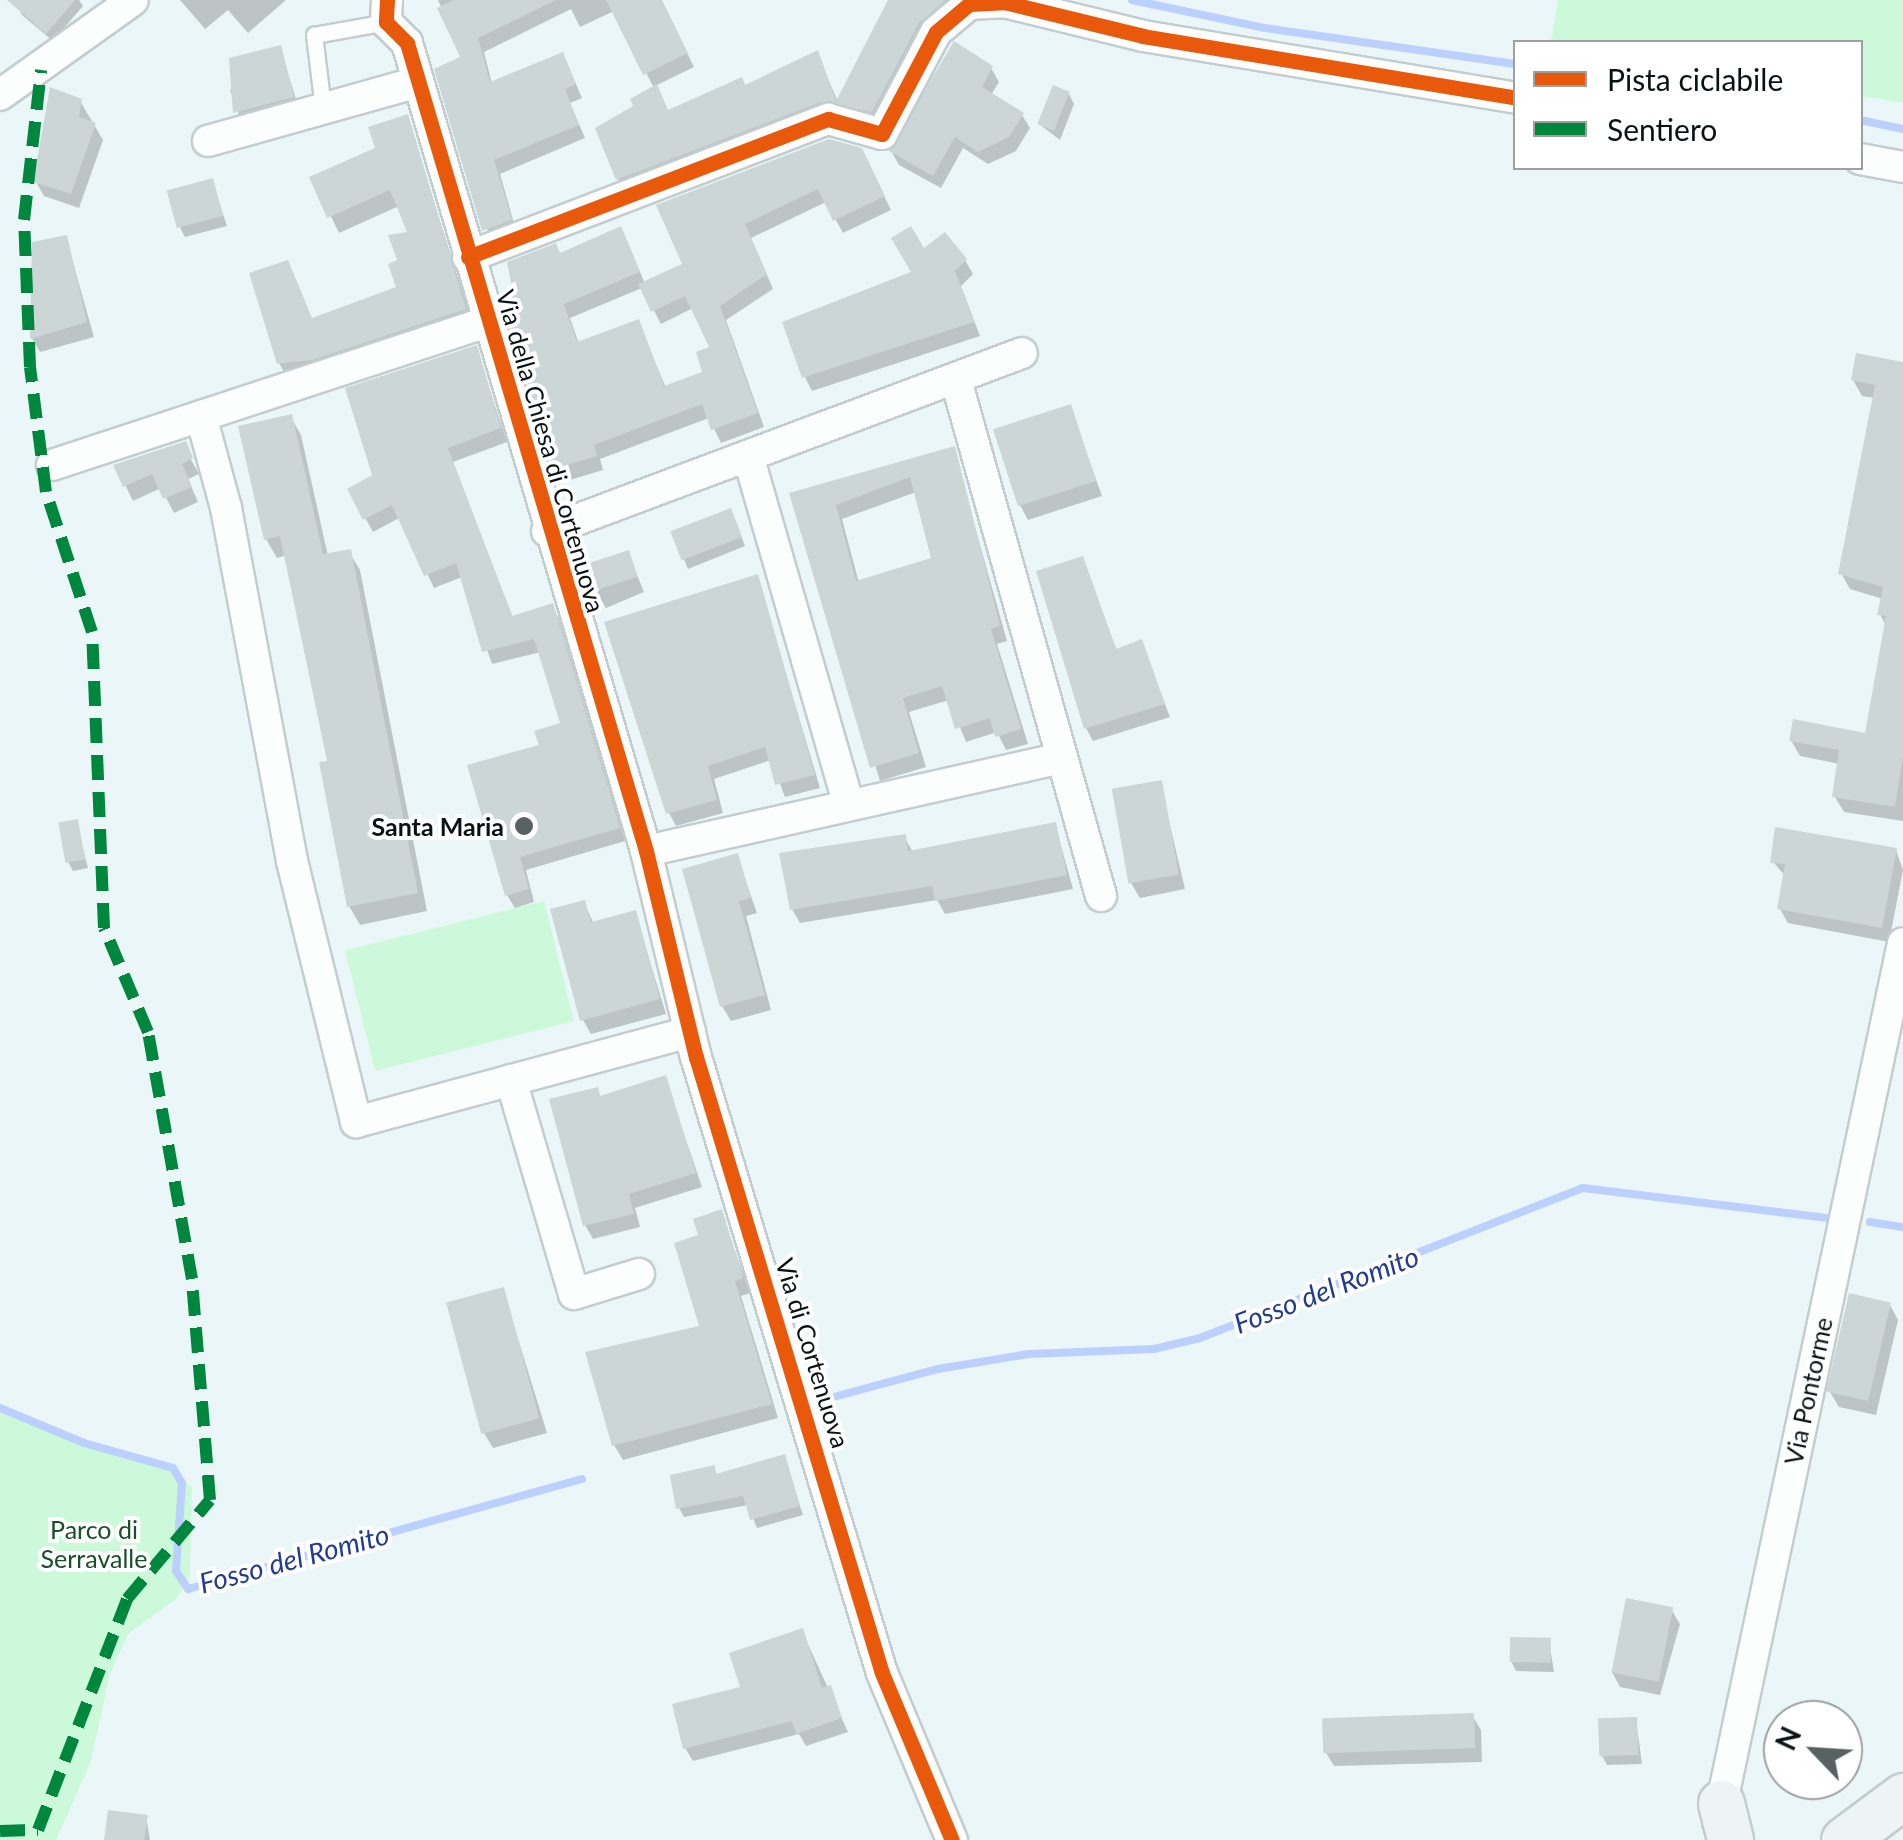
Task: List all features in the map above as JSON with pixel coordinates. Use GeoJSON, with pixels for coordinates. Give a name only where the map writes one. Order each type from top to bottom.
{"type":"FeatureCollection","features":[{"type":"Feature","properties":{"kind":"street"},"geometry":{"type":"LineString","coordinates":[[0,95],[134,0]]}},
{"type":"Feature","properties":{"kind":"street"},"geometry":{"type":"LineString","coordinates":[[468,257],[828,119],[882,134],[936,32],[969,4],[1004,2],[1143,36],[1513,98]]}},
{"type":"Feature","properties":{"kind":"street","name":"Via della Chiesa di Cortenuova"},"geometry":{"type":"LineString","coordinates":[[393,22],[418,82],[547,531],[649,861]]}},
{"type":"Feature","properties":{"kind":"street"},"geometry":{"type":"LineString","coordinates":[[208,141],[418,82]]}},
{"type":"Feature","properties":{"kind":"street"},"geometry":{"type":"LineString","coordinates":[[1863,159],[1903,166]]}},
{"type":"Feature","properties":{"kind":"street"},"geometry":{"type":"LineString","coordinates":[[52,465],[487,322]]}},
{"type":"Feature","properties":{"kind":"street"},"geometry":{"type":"LineString","coordinates":[[547,531],[749,459],[1022,353]]}},
{"type":"Feature","properties":{"kind":"street"},"geometry":{"type":"LineString","coordinates":[[956,380],[1059,759],[1101,896]]}},
{"type":"Feature","properties":{"kind":"street"},"geometry":{"type":"LineString","coordinates":[[201,416],[226,508],[292,861],[356,1122],[690,1032]]}},
{"type":"Feature","properties":{"kind":"street"},"geometry":{"type":"LineString","coordinates":[[749,459],[849,804]]}},
{"type":"Feature","properties":{"kind":"street"},"geometry":{"type":"LineString","coordinates":[[649,861],[849,804],[1059,759]]}},
{"type":"Feature","properties":{"kind":"street","name":"Via di Cortenuova"},"geometry":{"type":"LineString","coordinates":[[649,861],[690,1032],[882,1673],[952,1840]]}},
{"type":"Feature","properties":{"kind":"street","name":"Via Pontorme"},"geometry":{"type":"LineString","coordinates":[[1722,1828],[1903,943]]}},
{"type":"Feature","properties":{"kind":"street"},"geometry":{"type":"LineString","coordinates":[[511,1080],[574,1294],[639,1274]]}},
{"type":"Feature","properties":{"kind":"street"},"geometry":{"type":"LineString","coordinates":[[1844,1840],[1903,1796]]}},
{"type":"Feature","properties":{"kind":"lane"},"geometry":{"type":"LineString","coordinates":[[323,108],[314,35],[393,22]]}},
{"type":"Feature","properties":{"kind":"green space"},"geometry":{"type":"Polygon","coordinates":[[[1558,0],[1903,0],[1903,103],[1863,96],[1863,40],[1551,40],[1558,0]]]}},
{"type":"Feature","properties":{"kind":"green space"},"geometry":{"type":"Polygon","coordinates":[[[544,901],[574,1021],[375,1071],[345,951],[544,901]]]}},
{"type":"Feature","properties":{"kind":"green space","name":"Parco di Serravalle"},"geometry":{"type":"Polygon","coordinates":[[[0,1412],[168,1469],[192,1487],[190,1576],[176,1599],[128,1634],[110,1674],[91,1761],[56,1840],[0,1840],[0,1412]]]}},
{"type":"Feature","properties":{"kind":"building"},"geometry":{"type":"Polygon","coordinates":[[[7,0],[75,0],[46,34],[7,0]]]}},
{"type":"Feature","properties":{"kind":"building"},"geometry":{"type":"Polygon","coordinates":[[[454,0],[556,0],[478,38],[490,82],[563,52],[576,84],[565,89],[579,125],[494,160],[512,220],[482,231],[434,69],[460,57],[437,8],[454,0]]]}},
{"type":"Feature","properties":{"kind":"building"},"geometry":{"type":"Polygon","coordinates":[[[606,0],[662,0],[688,53],[643,75],[606,0]]]}},
{"type":"Feature","properties":{"kind":"building"},"geometry":{"type":"Polygon","coordinates":[[[888,0],[945,0],[919,23],[872,112],[821,102],[616,180],[595,128],[633,106],[630,99],[657,84],[668,110],[742,77],[745,85],[818,50],[836,101],[888,0]]]}},
{"type":"Feature","properties":{"kind":"building"},"geometry":{"type":"Polygon","coordinates":[[[954,41],[993,66],[982,87],[1024,113],[1009,137],[978,152],[955,137],[933,176],[889,151],[954,41]]]}},
{"type":"Feature","properties":{"kind":"building"},"geometry":{"type":"Polygon","coordinates":[[[281,45],[294,97],[233,113],[229,58],[281,45]]]}},
{"type":"Feature","properties":{"kind":"building"},"geometry":{"type":"Polygon","coordinates":[[[1053,85],[1070,92],[1054,131],[1037,124],[1053,85]]]}},
{"type":"Feature","properties":{"kind":"building"},"geometry":{"type":"Polygon","coordinates":[[[50,87],[82,99],[79,117],[96,123],[71,194],[33,182],[50,87]]]}},
{"type":"Feature","properties":{"kind":"building"},"geometry":{"type":"Polygon","coordinates":[[[408,114],[466,309],[312,360],[277,364],[249,273],[288,260],[312,318],[396,287],[388,264],[397,260],[388,235],[407,232],[390,190],[327,218],[309,177],[375,148],[368,127],[408,114]]]}},
{"type":"Feature","properties":{"kind":"building"},"geometry":{"type":"Polygon","coordinates":[[[829,139],[862,148],[885,196],[833,221],[818,189],[745,224],[767,274],[720,306],[758,413],[711,430],[702,404],[594,445],[597,456],[553,469],[500,292],[512,288],[507,262],[556,243],[560,253],[621,226],[640,272],[564,304],[577,342],[639,319],[664,386],[702,372],[696,352],[709,347],[685,296],[651,312],[638,284],[682,264],[656,205],[829,139]]]}},
{"type":"Feature","properties":{"kind":"building"},"geometry":{"type":"Polygon","coordinates":[[[213,178],[223,216],[177,228],[167,190],[213,178]]]}},
{"type":"Feature","properties":{"kind":"building"},"geometry":{"type":"Polygon","coordinates":[[[911,226],[924,248],[945,232],[967,259],[955,271],[974,322],[802,378],[782,322],[911,272],[891,238],[911,226]]]}},
{"type":"Feature","properties":{"kind":"building"},"geometry":{"type":"Polygon","coordinates":[[[67,235],[87,322],[30,339],[32,242],[67,235]]]}},
{"type":"Feature","properties":{"kind":"building"},"geometry":{"type":"Polygon","coordinates":[[[477,345],[501,428],[448,448],[512,616],[553,603],[620,828],[520,857],[529,889],[505,896],[467,765],[539,745],[534,731],[560,723],[534,639],[482,652],[456,563],[424,576],[392,505],[363,520],[347,489],[372,475],[345,388],[477,345]]]}},
{"type":"Feature","properties":{"kind":"building"},"geometry":{"type":"Polygon","coordinates":[[[1856,353],[1903,362],[1903,756],[1895,807],[1832,797],[1839,750],[1789,741],[1793,719],[1865,733],[1886,616],[1877,615],[1883,587],[1838,574],[1875,385],[1851,380],[1856,353]]]}},
{"type":"Feature","properties":{"kind":"building"},"geometry":{"type":"Polygon","coordinates":[[[1071,404],[1096,481],[1018,506],[993,429],[1071,404]]]}},
{"type":"Feature","properties":{"kind":"building"},"geometry":{"type":"Polygon","coordinates":[[[292,414],[323,554],[351,549],[418,893],[347,907],[319,762],[327,761],[280,536],[264,540],[238,426],[292,414]]]}},
{"type":"Feature","properties":{"kind":"building"},"geometry":{"type":"Polygon","coordinates":[[[186,441],[193,458],[182,464],[192,487],[163,499],[152,474],[123,487],[113,465],[186,441]]]}},
{"type":"Feature","properties":{"kind":"building"},"geometry":{"type":"Polygon","coordinates":[[[955,446],[1000,626],[991,629],[1021,729],[995,737],[990,718],[955,729],[942,686],[903,698],[919,753],[870,768],[789,493],[955,446]],[[910,477],[836,505],[856,581],[931,558],[910,477]]]}},
{"type":"Feature","properties":{"kind":"building"},"geometry":{"type":"Polygon","coordinates":[[[731,508],[742,537],[681,560],[670,531],[731,508]]]}},
{"type":"Feature","properties":{"kind":"building"},"geometry":{"type":"Polygon","coordinates":[[[629,550],[638,577],[594,591],[585,564],[629,550]]]}},
{"type":"Feature","properties":{"kind":"building"},"geometry":{"type":"Polygon","coordinates":[[[1083,556],[1116,649],[1142,639],[1165,704],[1084,729],[1036,571],[1083,556]]]}},
{"type":"Feature","properties":{"kind":"building"},"geometry":{"type":"Polygon","coordinates":[[[758,574],[815,775],[775,785],[765,747],[708,766],[717,800],[666,814],[604,622],[758,574]]]}},
{"type":"Feature","properties":{"kind":"building"},"geometry":{"type":"Polygon","coordinates":[[[1162,780],[1179,875],[1128,883],[1112,789],[1162,780]]]}},
{"type":"Feature","properties":{"kind":"building"},"geometry":{"type":"Polygon","coordinates":[[[78,819],[85,859],[65,863],[58,822],[78,819]]]}},
{"type":"Feature","properties":{"kind":"building"},"geometry":{"type":"Polygon","coordinates":[[[1056,822],[1067,875],[935,901],[932,886],[790,910],[779,853],[906,834],[908,851],[1056,822]]]}},
{"type":"Feature","properties":{"kind":"building"},"geometry":{"type":"Polygon","coordinates":[[[1775,827],[1897,848],[1882,928],[1777,909],[1785,864],[1770,863],[1775,827]]]}},
{"type":"Feature","properties":{"kind":"building"},"geometry":{"type":"Polygon","coordinates":[[[738,853],[751,898],[739,901],[765,995],[720,1007],[682,869],[738,853]]]}},
{"type":"Feature","properties":{"kind":"building"},"geometry":{"type":"Polygon","coordinates":[[[585,900],[591,922],[636,910],[660,999],[580,1021],[550,909],[585,900]]]}},
{"type":"Feature","properties":{"kind":"building"},"geometry":{"type":"Polygon","coordinates":[[[666,1075],[696,1173],[629,1194],[634,1214],[583,1226],[549,1099],[598,1087],[600,1096],[666,1075]]]}},
{"type":"Feature","properties":{"kind":"building"},"geometry":{"type":"Polygon","coordinates":[[[722,1209],[743,1278],[735,1281],[772,1404],[612,1446],[585,1352],[699,1326],[674,1243],[698,1235],[693,1219],[722,1209]]]}},
{"type":"Feature","properties":{"kind":"building"},"geometry":{"type":"Polygon","coordinates":[[[504,1287],[539,1418],[481,1434],[446,1303],[504,1287]]]}},
{"type":"Feature","properties":{"kind":"building"},"geometry":{"type":"Polygon","coordinates":[[[1849,1293],[1891,1303],[1868,1401],[1826,1391],[1849,1293]]]}},
{"type":"Feature","properties":{"kind":"building"},"geometry":{"type":"Polygon","coordinates":[[[785,1454],[800,1506],[750,1520],[743,1496],[676,1509],[670,1475],[715,1465],[716,1474],[785,1454]]]}},
{"type":"Feature","properties":{"kind":"building"},"geometry":{"type":"Polygon","coordinates":[[[1626,1598],[1673,1607],[1659,1682],[1611,1673],[1626,1598]]]}},
{"type":"Feature","properties":{"kind":"building"},"geometry":{"type":"Polygon","coordinates":[[[803,1628],[822,1688],[831,1685],[842,1718],[796,1734],[792,1721],[683,1749],[672,1704],[740,1687],[729,1653],[803,1628]]]}},
{"type":"Feature","properties":{"kind":"building"},"geometry":{"type":"Polygon","coordinates":[[[1510,1637],[1551,1638],[1551,1663],[1510,1662],[1510,1637]]]}},
{"type":"Feature","properties":{"kind":"building"},"geometry":{"type":"Polygon","coordinates":[[[1474,1713],[1475,1748],[1323,1753],[1322,1718],[1474,1713]]]}},
{"type":"Feature","properties":{"kind":"building"},"geometry":{"type":"Polygon","coordinates":[[[1637,1717],[1638,1755],[1599,1756],[1598,1718],[1637,1717]]]}},
{"type":"Feature","properties":{"kind":"building"},"geometry":{"type":"Polygon","coordinates":[[[108,1810],[148,1815],[144,1840],[104,1840],[108,1810]]]}},
{"type":"Feature","properties":{"kind":"waterway"},"geometry":{"type":"LineString","coordinates":[[1132,0],[1265,28],[1513,64]]}},
{"type":"Feature","properties":{"kind":"waterway"},"geometry":{"type":"LineString","coordinates":[[1863,121],[1903,129]]}},
{"type":"Feature","properties":{"kind":"waterway","name":"Fosso del Romito"},"geometry":{"type":"LineString","coordinates":[[826,1399],[938,1369],[1029,1354],[1154,1349],[1200,1338],[1583,1188],[1826,1218]]}},
{"type":"Feature","properties":{"kind":"waterway"},"geometry":{"type":"LineString","coordinates":[[1870,1222],[1903,1227]]}},
{"type":"Feature","properties":{"kind":"waterway","name":"Fosso del Romito"},"geometry":{"type":"LineString","coordinates":[[0,1408],[84,1443],[173,1468],[182,1483],[176,1571],[188,1589],[582,1479]]}},
{"type":"Feature","properties":{"kind":"marked path"},"geometry":{"type":"LineString","coordinates":[[0,1831],[38,1830],[127,1599],[210,1500],[192,1279],[148,1032],[104,928],[92,632],[46,492],[30,367],[24,220],[41,70]]}},
{"type":"Feature","properties":{"kind":"cycle path"},"geometry":{"type":"LineString","coordinates":[[387,0],[386,22],[407,43],[646,851],[696,1057],[882,1673],[952,1840]]}},
{"type":"Feature","properties":{"kind":"cycle path"},"geometry":{"type":"LineString","coordinates":[[468,257],[828,119],[882,134],[936,32],[969,4],[1004,2],[1143,36],[1513,98]]}},
{"type":"Feature","properties":{"kind":"place","name":"Santa Maria"},"geometry":{"type":"Point","coordinates":[524,826]}}]}
